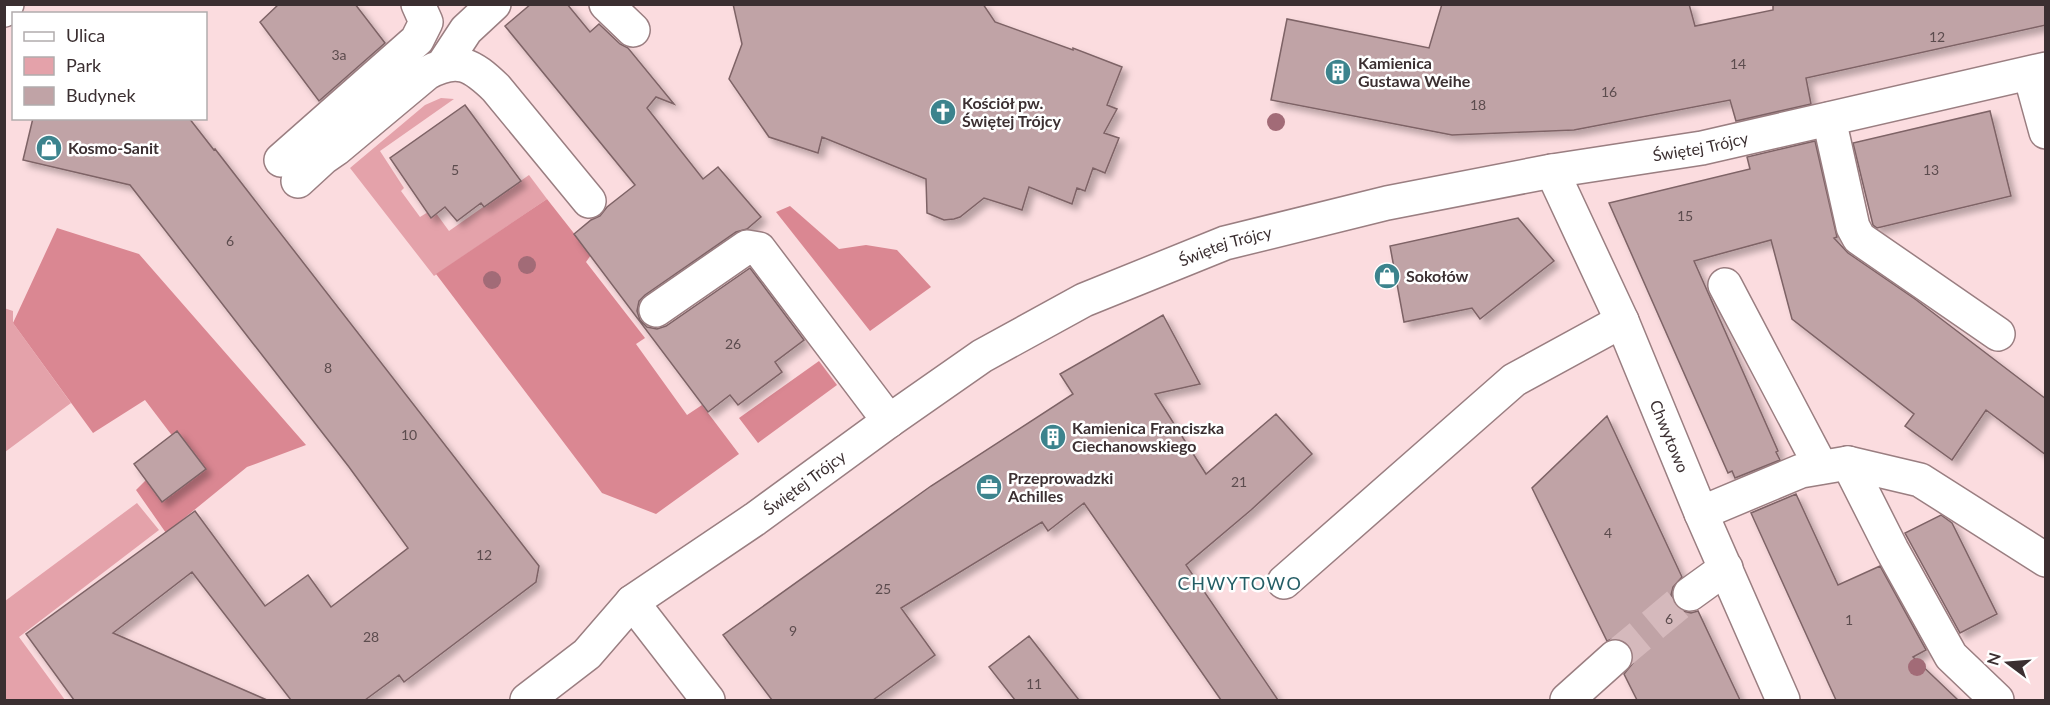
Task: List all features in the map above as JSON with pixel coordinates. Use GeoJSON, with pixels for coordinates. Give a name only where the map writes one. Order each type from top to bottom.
{"type":"FeatureCollection","features":[{"type":"Feature","properties":{"kind":"street"},"geometry":{"type":"LineString","coordinates":[[4,10],[7,4]]}},
{"type":"Feature","properties":{"kind":"street"},"geometry":{"type":"LineString","coordinates":[[418,4],[426,22],[417,40],[290,171],[323,158],[336,150],[427,73],[443,65],[461,64],[478,71],[496,88],[589,201]]}},
{"type":"Feature","properties":{"kind":"street"},"geometry":{"type":"LineString","coordinates":[[443,65],[466,30],[494,4]]}},
{"type":"Feature","properties":{"kind":"street"},"geometry":{"type":"LineString","coordinates":[[606,4],[633,30]]}},
{"type":"Feature","properties":{"kind":"street"},"geometry":{"type":"LineString","coordinates":[[2038,71],[2046,132]]}},
{"type":"Feature","properties":{"kind":"street","name":"Świętej Trójcy"},"geometry":{"type":"LineString","coordinates":[[526,700],[586,654],[632,602],[755,519],[982,356],[1084,300],[1225,243],[1388,203],[1552,171],[1702,148],[2038,71]]}},
{"type":"Feature","properties":{"kind":"street"},"geometry":{"type":"LineString","coordinates":[[1829,119],[1853,227],[1859,238],[1998,334]]}},
{"type":"Feature","properties":{"kind":"street","name":"Chwytowo"},"geometry":{"type":"LineString","coordinates":[[1552,171],[1622,321],[1701,513],[1783,700]]}},
{"type":"Feature","properties":{"kind":"street"},"geometry":{"type":"LineString","coordinates":[[656,310],[747,247],[759,249],[889,421]]}},
{"type":"Feature","properties":{"kind":"street"},"geometry":{"type":"LineString","coordinates":[[1725,285],[1835,465],[1892,550],[1951,656],[1997,700]]}},
{"type":"Feature","properties":{"kind":"street"},"geometry":{"type":"LineString","coordinates":[[1284,582],[1514,380],[1622,321]]}},
{"type":"Feature","properties":{"kind":"street"},"geometry":{"type":"LineString","coordinates":[[1701,513],[1801,471],[1835,465],[1920,480],[2046,560]]}},
{"type":"Feature","properties":{"kind":"street"},"geometry":{"type":"LineString","coordinates":[[1690,594],[1726,568]]}},
{"type":"Feature","properties":{"kind":"street"},"geometry":{"type":"LineString","coordinates":[[632,602],[708,700]]}},
{"type":"Feature","properties":{"kind":"street"},"geometry":{"type":"LineString","coordinates":[[1568,700],[1615,657]]}},
{"type":"Feature","properties":{"kind":"green space"},"geometry":{"type":"Polygon","coordinates":[[[441,98],[454,99],[380,151],[404,188],[401,191],[420,217],[433,209],[449,231],[529,175],[547,199],[434,276],[350,168],[425,105],[441,98]]]}},
{"type":"Feature","properties":{"kind":"green space"},"geometry":{"type":"Polygon","coordinates":[[[4,308],[13,311],[13,323],[71,403],[5,452],[4,308]]]}},
{"type":"Feature","properties":{"kind":"green space"},"geometry":{"type":"Polygon","coordinates":[[[137,503],[159,530],[19,637],[65,700],[5,700],[5,601],[137,503]]]}},
{"type":"Feature","properties":{"kind":"shaded area"},"geometry":{"type":"Polygon","coordinates":[[[547,199],[591,255],[586,262],[645,338],[636,344],[687,415],[702,405],[739,454],[656,514],[602,493],[436,274],[547,199]]]}},
{"type":"Feature","properties":{"kind":"shaded area"},"geometry":{"type":"Polygon","coordinates":[[[790,206],[839,249],[866,245],[897,250],[931,287],[870,331],[776,212],[790,206]]]}},
{"type":"Feature","properties":{"kind":"shaded area"},"geometry":{"type":"Polygon","coordinates":[[[57,228],[139,254],[306,445],[247,467],[166,533],[136,490],[180,446],[145,400],[93,433],[13,323],[57,228]]]}},
{"type":"Feature","properties":{"kind":"shaded area"},"geometry":{"type":"Polygon","coordinates":[[[819,361],[837,385],[758,443],[739,418],[819,361]]]}},
{"type":"Feature","properties":{"kind":"building"},"geometry":{"type":"Polygon","coordinates":[[[279,4],[355,4],[385,43],[319,101],[260,22],[279,4]]]}},
{"type":"Feature","properties":{"kind":"building"},"geometry":{"type":"Polygon","coordinates":[[[531,4],[567,4],[590,32],[599,24],[620,44],[628,48],[674,104],[656,97],[647,108],[703,179],[718,167],[761,217],[747,229],[736,232],[645,295],[639,301],[637,311],[640,320],[647,327],[657,329],[666,326],[750,268],[804,340],[775,362],[782,372],[738,405],[730,395],[708,412],[574,234],[591,220],[600,216],[607,207],[635,185],[505,26],[531,4]]]}},
{"type":"Feature","properties":{"kind":"building","name":"Kościół pw. Świętej Trójcy"},"geometry":{"type":"Polygon","coordinates":[[[733,4],[983,4],[995,22],[1122,67],[1107,105],[1117,109],[1104,133],[1119,138],[1105,173],[1093,168],[1085,191],[1077,188],[1072,204],[1029,187],[1022,210],[984,198],[960,217],[944,220],[927,213],[926,179],[822,137],[818,153],[769,137],[729,79],[742,44],[733,4]]]}},
{"type":"Feature","properties":{"kind":"building"},"geometry":{"type":"Polygon","coordinates":[[[1442,4],[1689,4],[1695,26],[1773,10],[1773,4],[2046,4],[2046,25],[1806,78],[1811,104],[1736,121],[1730,100],[1574,130],[1452,135],[1271,100],[1287,19],[1429,48],[1442,4]]]}},
{"type":"Feature","properties":{"kind":"building"},"geometry":{"type":"Polygon","coordinates":[[[465,105],[521,181],[484,207],[481,203],[457,221],[445,207],[431,218],[390,158],[465,105]]]}},
{"type":"Feature","properties":{"kind":"building"},"geometry":{"type":"Polygon","coordinates":[[[1990,111],[2011,196],[1877,228],[1873,225],[1853,143],[1990,111]]]}},
{"type":"Feature","properties":{"kind":"building"},"geometry":{"type":"Polygon","coordinates":[[[33,120],[191,120],[539,566],[536,582],[404,682],[399,675],[365,700],[291,700],[192,572],[113,633],[267,700],[74,700],[26,634],[195,511],[265,606],[308,575],[331,607],[408,548],[349,467],[130,185],[23,160],[33,120]]]}},
{"type":"Feature","properties":{"kind":"building"},"geometry":{"type":"Polygon","coordinates":[[[1815,141],[1837,237],[1834,238],[1848,253],[1915,299],[2046,399],[2046,455],[1986,410],[1952,460],[1905,426],[1914,414],[1792,319],[1771,240],[1694,261],[1780,460],[1735,478],[1732,471],[1728,473],[1609,203],[1750,169],[1747,157],[1815,141]]]}},
{"type":"Feature","properties":{"kind":"building"},"geometry":{"type":"Polygon","coordinates":[[[1518,218],[1554,261],[1480,319],[1472,308],[1404,322],[1390,246],[1518,218]]]}},
{"type":"Feature","properties":{"kind":"building"},"geometry":{"type":"Polygon","coordinates":[[[1163,315],[1200,384],[1155,394],[1206,474],[1276,414],[1312,454],[1186,565],[1278,700],[1221,700],[1084,503],[1048,531],[1042,522],[901,608],[935,655],[873,700],[772,700],[723,635],[931,486],[1073,394],[1060,374],[1163,315]]]}},
{"type":"Feature","properties":{"kind":"building"},"geometry":{"type":"Polygon","coordinates":[[[1607,416],[1682,577],[1673,587],[1671,595],[1675,604],[1683,611],[1691,613],[1698,611],[1740,700],[1637,700],[1624,674],[1633,663],[1633,653],[1629,645],[1621,639],[1607,641],[1532,488],[1607,416]]]}},
{"type":"Feature","properties":{"kind":"building"},"geometry":{"type":"Polygon","coordinates":[[[177,431],[206,469],[162,502],[134,464],[177,431]]]}},
{"type":"Feature","properties":{"kind":"building"},"geometry":{"type":"Polygon","coordinates":[[[1796,494],[1838,585],[1880,566],[1926,650],[1913,657],[1958,700],[1836,700],[1751,513],[1796,494]]]}},
{"type":"Feature","properties":{"kind":"building"},"geometry":{"type":"Polygon","coordinates":[[[1941,515],[1952,523],[1997,614],[1960,633],[1905,533],[1941,515]]]}},
{"type":"Feature","properties":{"kind":"building"},"geometry":{"type":"Polygon","coordinates":[[[1029,636],[1079,700],[1015,700],[989,667],[1029,636]]]}},
{"type":"Feature","properties":{"kind":"tunnel"},"geometry":{"type":"LineString","coordinates":[[1615,657],[1690,594]]}},
{"type":"Feature","properties":{"kind":"place","name":"Kamienica Gustawa Weihe"},"geometry":{"type":"Point","coordinates":[1338,72]}},
{"type":"Feature","properties":{"kind":"place","name":"Kościół pw. Świętej Trójcy"},"geometry":{"type":"Point","coordinates":[943,112]}},
{"type":"Feature","properties":{"kind":"place","name":"Kosmo-Sanit"},"geometry":{"type":"Point","coordinates":[49,148]}},
{"type":"Feature","properties":{"kind":"place","name":"Sokołów"},"geometry":{"type":"Point","coordinates":[1387,276]}},
{"type":"Feature","properties":{"kind":"place","name":"Kamienica Franciszka Ciechanowskiego"},"geometry":{"type":"Point","coordinates":[1053,437]}},
{"type":"Feature","properties":{"kind":"place","name":"Przeprowadzki Achilles"},"geometry":{"type":"Point","coordinates":[989,487]}},
{"type":"Feature","properties":{"kind":"district","name":"CHWYTOWO"},"geometry":{"type":"Point","coordinates":[1240,584]}}]}
